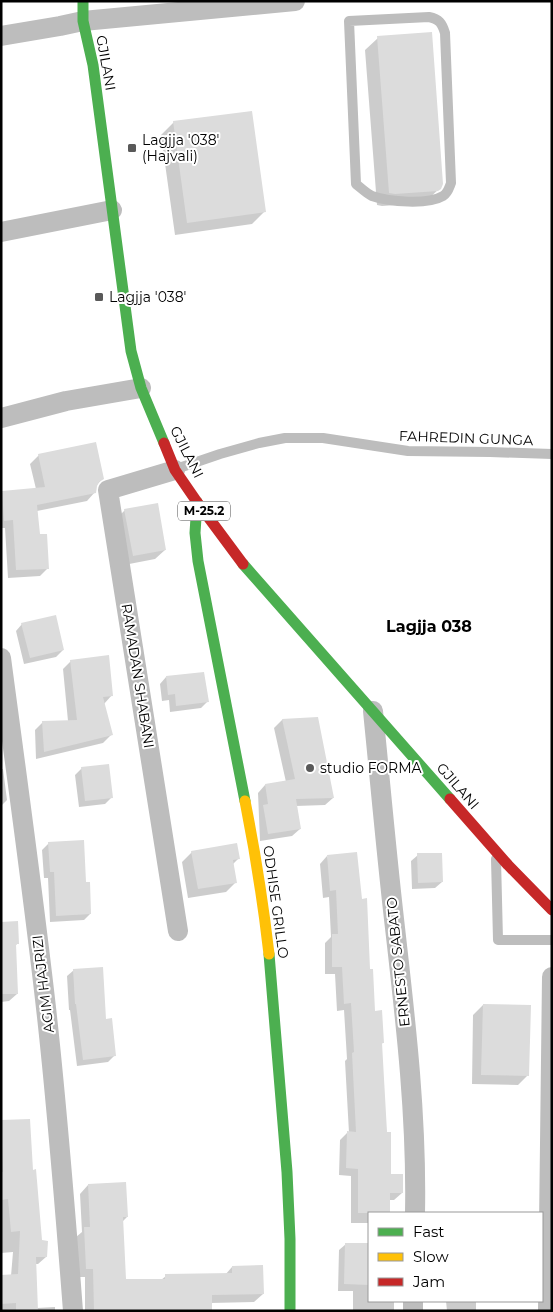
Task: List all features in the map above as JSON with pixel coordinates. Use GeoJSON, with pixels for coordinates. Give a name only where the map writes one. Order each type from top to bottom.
{"type":"FeatureCollection","features":[{"type":"Feature","properties":{"kind":"main road","name":"GJILANI"},"geometry":{"type":"LineString","coordinates":[[83,11],[93,65],[131,351],[141,388],[176,470],[243,564],[272,598],[495,850],[552,910]]}},
{"type":"Feature","properties":{"kind":"main road","name":"ODHISE GRILLO"},"geometry":{"type":"LineString","coordinates":[[197,502],[195,533],[198,562],[252,835],[271,974],[287,1172],[290,1239],[290,1311]]}},
{"type":"Feature","properties":{"kind":"street"},"geometry":{"type":"LineString","coordinates":[[1,36],[60,26],[83,11],[295,1]]}},
{"type":"Feature","properties":{"kind":"street"},"geometry":{"type":"LineString","coordinates":[[1,232],[112,210]]}},
{"type":"Feature","properties":{"kind":"street"},"geometry":{"type":"LineString","coordinates":[[1,418],[66,401],[141,388]]}},
{"type":"Feature","properties":{"kind":"street","name":"RAMADAN SHABANI"},"geometry":{"type":"LineString","coordinates":[[176,470],[108,490],[178,931]]}},
{"type":"Feature","properties":{"kind":"street","name":"AGIM HAJRIZI"},"geometry":{"type":"LineString","coordinates":[[1,658],[45,998],[58,1118],[74,1311]]}},
{"type":"Feature","properties":{"kind":"street","name":"ERNESTO SABATO"},"geometry":{"type":"LineString","coordinates":[[373,711],[405,1018],[413,1116],[415,1212]]}},
{"type":"Feature","properties":{"kind":"street"},"geometry":{"type":"LineString","coordinates":[[548,1311],[552,977]]}},
{"type":"Feature","properties":{"kind":"lane"},"geometry":{"type":"LineString","coordinates":[[429,17],[436,18],[442,24],[445,33],[451,183],[445,195],[426,201],[406,201],[372,195],[362,190],[356,184],[349,21],[429,17]]}},
{"type":"Feature","properties":{"kind":"lane","name":"FAHREDIN GUNGA"},"geometry":{"type":"LineString","coordinates":[[176,470],[220,454],[285,438],[323,438],[408,451],[552,454]]}},
{"type":"Feature","properties":{"kind":"lane"},"geometry":{"type":"LineString","coordinates":[[495,850],[498,940],[552,940]]}},
{"type":"Feature","properties":{"kind":"building"},"geometry":{"type":"Polygon","coordinates":[[[432,32],[443,184],[438,191],[389,193],[377,36],[432,32]]]}},
{"type":"Feature","properties":{"kind":"building"},"geometry":{"type":"Polygon","coordinates":[[[252,111],[266,212],[187,223],[173,121],[252,111]]]}},
{"type":"Feature","properties":{"kind":"building"},"geometry":{"type":"Polygon","coordinates":[[[96,442],[104,479],[99,482],[96,493],[37,505],[40,534],[47,534],[49,569],[16,570],[13,520],[4,521],[2,491],[45,487],[38,454],[96,442]]]}},
{"type":"Feature","properties":{"kind":"building"},"geometry":{"type":"Polygon","coordinates":[[[158,503],[166,550],[133,556],[124,509],[158,503]]]}},
{"type":"Feature","properties":{"kind":"building"},"geometry":{"type":"Polygon","coordinates":[[[56,615],[64,650],[30,658],[21,623],[56,615]]]}},
{"type":"Feature","properties":{"kind":"building"},"geometry":{"type":"Polygon","coordinates":[[[109,655],[113,696],[103,697],[113,735],[44,752],[42,721],[77,720],[70,660],[109,655]]]}},
{"type":"Feature","properties":{"kind":"building"},"geometry":{"type":"Polygon","coordinates":[[[204,672],[209,702],[176,706],[175,694],[168,695],[166,676],[204,672]]]}},
{"type":"Feature","properties":{"kind":"building","name":"studio FORMA"},"geometry":{"type":"Polygon","coordinates":[[[318,717],[334,798],[296,799],[301,829],[268,834],[263,805],[268,804],[265,784],[295,779],[282,719],[318,717]]]}},
{"type":"Feature","properties":{"kind":"building"},"geometry":{"type":"Polygon","coordinates":[[[109,764],[113,798],[85,801],[81,767],[109,764]]]}},
{"type":"Feature","properties":{"kind":"building"},"geometry":{"type":"Polygon","coordinates":[[[84,840],[86,882],[90,882],[91,914],[56,916],[54,872],[50,872],[48,842],[84,840]]]}},
{"type":"Feature","properties":{"kind":"building"},"geometry":{"type":"Polygon","coordinates":[[[237,843],[240,859],[233,860],[237,883],[198,889],[191,851],[237,843]]]}},
{"type":"Feature","properties":{"kind":"building"},"geometry":{"type":"Polygon","coordinates":[[[357,852],[362,899],[367,898],[370,969],[373,969],[375,1011],[382,1010],[387,1132],[391,1132],[391,1174],[403,1174],[403,1193],[390,1193],[390,1212],[358,1213],[358,1169],[346,1168],[347,1131],[356,1132],[352,1053],[354,1052],[351,1003],[344,1004],[342,967],[332,967],[332,934],[338,934],[336,890],[330,891],[327,855],[357,852]]]}},
{"type":"Feature","properties":{"kind":"building"},"geometry":{"type":"Polygon","coordinates":[[[417,853],[442,853],[443,882],[418,883],[417,853]]]}},
{"type":"Feature","properties":{"kind":"building"},"geometry":{"type":"Polygon","coordinates":[[[18,921],[19,944],[16,944],[18,994],[1,994],[1,922],[18,921]]]}},
{"type":"Feature","properties":{"kind":"building"},"geometry":{"type":"Polygon","coordinates":[[[103,967],[106,1019],[112,1018],[116,1056],[83,1060],[75,1004],[73,969],[103,967]]]}},
{"type":"Feature","properties":{"kind":"building"},"geometry":{"type":"Polygon","coordinates":[[[483,1004],[531,1005],[529,1076],[481,1075],[483,1004]]]}},
{"type":"Feature","properties":{"kind":"building"},"geometry":{"type":"Polygon","coordinates":[[[30,1119],[33,1170],[36,1169],[42,1240],[48,1241],[47,1257],[36,1257],[38,1311],[16,1311],[16,1303],[1,1304],[1,1275],[18,1274],[20,1231],[11,1232],[8,1199],[2,1200],[1,1120],[30,1119]]]}},
{"type":"Feature","properties":{"kind":"building"},"geometry":{"type":"Polygon","coordinates":[[[126,1182],[128,1217],[123,1217],[126,1279],[165,1279],[165,1274],[232,1273],[232,1266],[263,1265],[264,1294],[212,1295],[212,1310],[94,1311],[93,1269],[86,1269],[84,1227],[90,1227],[88,1184],[126,1182]]]}},
{"type":"Feature","properties":{"kind":"building"},"geometry":{"type":"Polygon","coordinates":[[[345,1243],[368,1243],[368,1285],[344,1284],[345,1243]]]}},
{"type":"Feature","properties":{"kind":"traffic: fast"},"geometry":{"type":"LineString","coordinates":[[83,1],[83,21],[93,65],[131,351],[141,388],[164,443]]}},
{"type":"Feature","properties":{"kind":"traffic: fast"},"geometry":{"type":"LineString","coordinates":[[197,502],[195,533],[198,561],[245,801]]}},
{"type":"Feature","properties":{"kind":"traffic: fast"},"geometry":{"type":"LineString","coordinates":[[243,564],[450,799]]}},
{"type":"Feature","properties":{"kind":"traffic: fast"},"geometry":{"type":"LineString","coordinates":[[269,954],[287,1172],[290,1239],[290,1311]]}},
{"type":"Feature","properties":{"kind":"traffic: slow"},"geometry":{"type":"LineString","coordinates":[[245,801],[269,954]]}},
{"type":"Feature","properties":{"kind":"traffic: jam"},"geometry":{"type":"LineString","coordinates":[[164,443],[175,470],[243,564]]}},
{"type":"Feature","properties":{"kind":"traffic: jam"},"geometry":{"type":"LineString","coordinates":[[450,799],[508,865],[552,910]]}},
{"type":"Feature","properties":{"kind":"place","name":"Lagjja '038' (Hajvali)"},"geometry":{"type":"Point","coordinates":[132,148]}},
{"type":"Feature","properties":{"kind":"place","name":"Lagjja '038'"},"geometry":{"type":"Point","coordinates":[99,297]}},
{"type":"Feature","properties":{"kind":"place","name":"studio FORMA"},"geometry":{"type":"Point","coordinates":[310,768]}},
{"type":"Feature","properties":{"kind":"district","name":"Lagjja 038"},"geometry":{"type":"Point","coordinates":[429,626]}}]}
